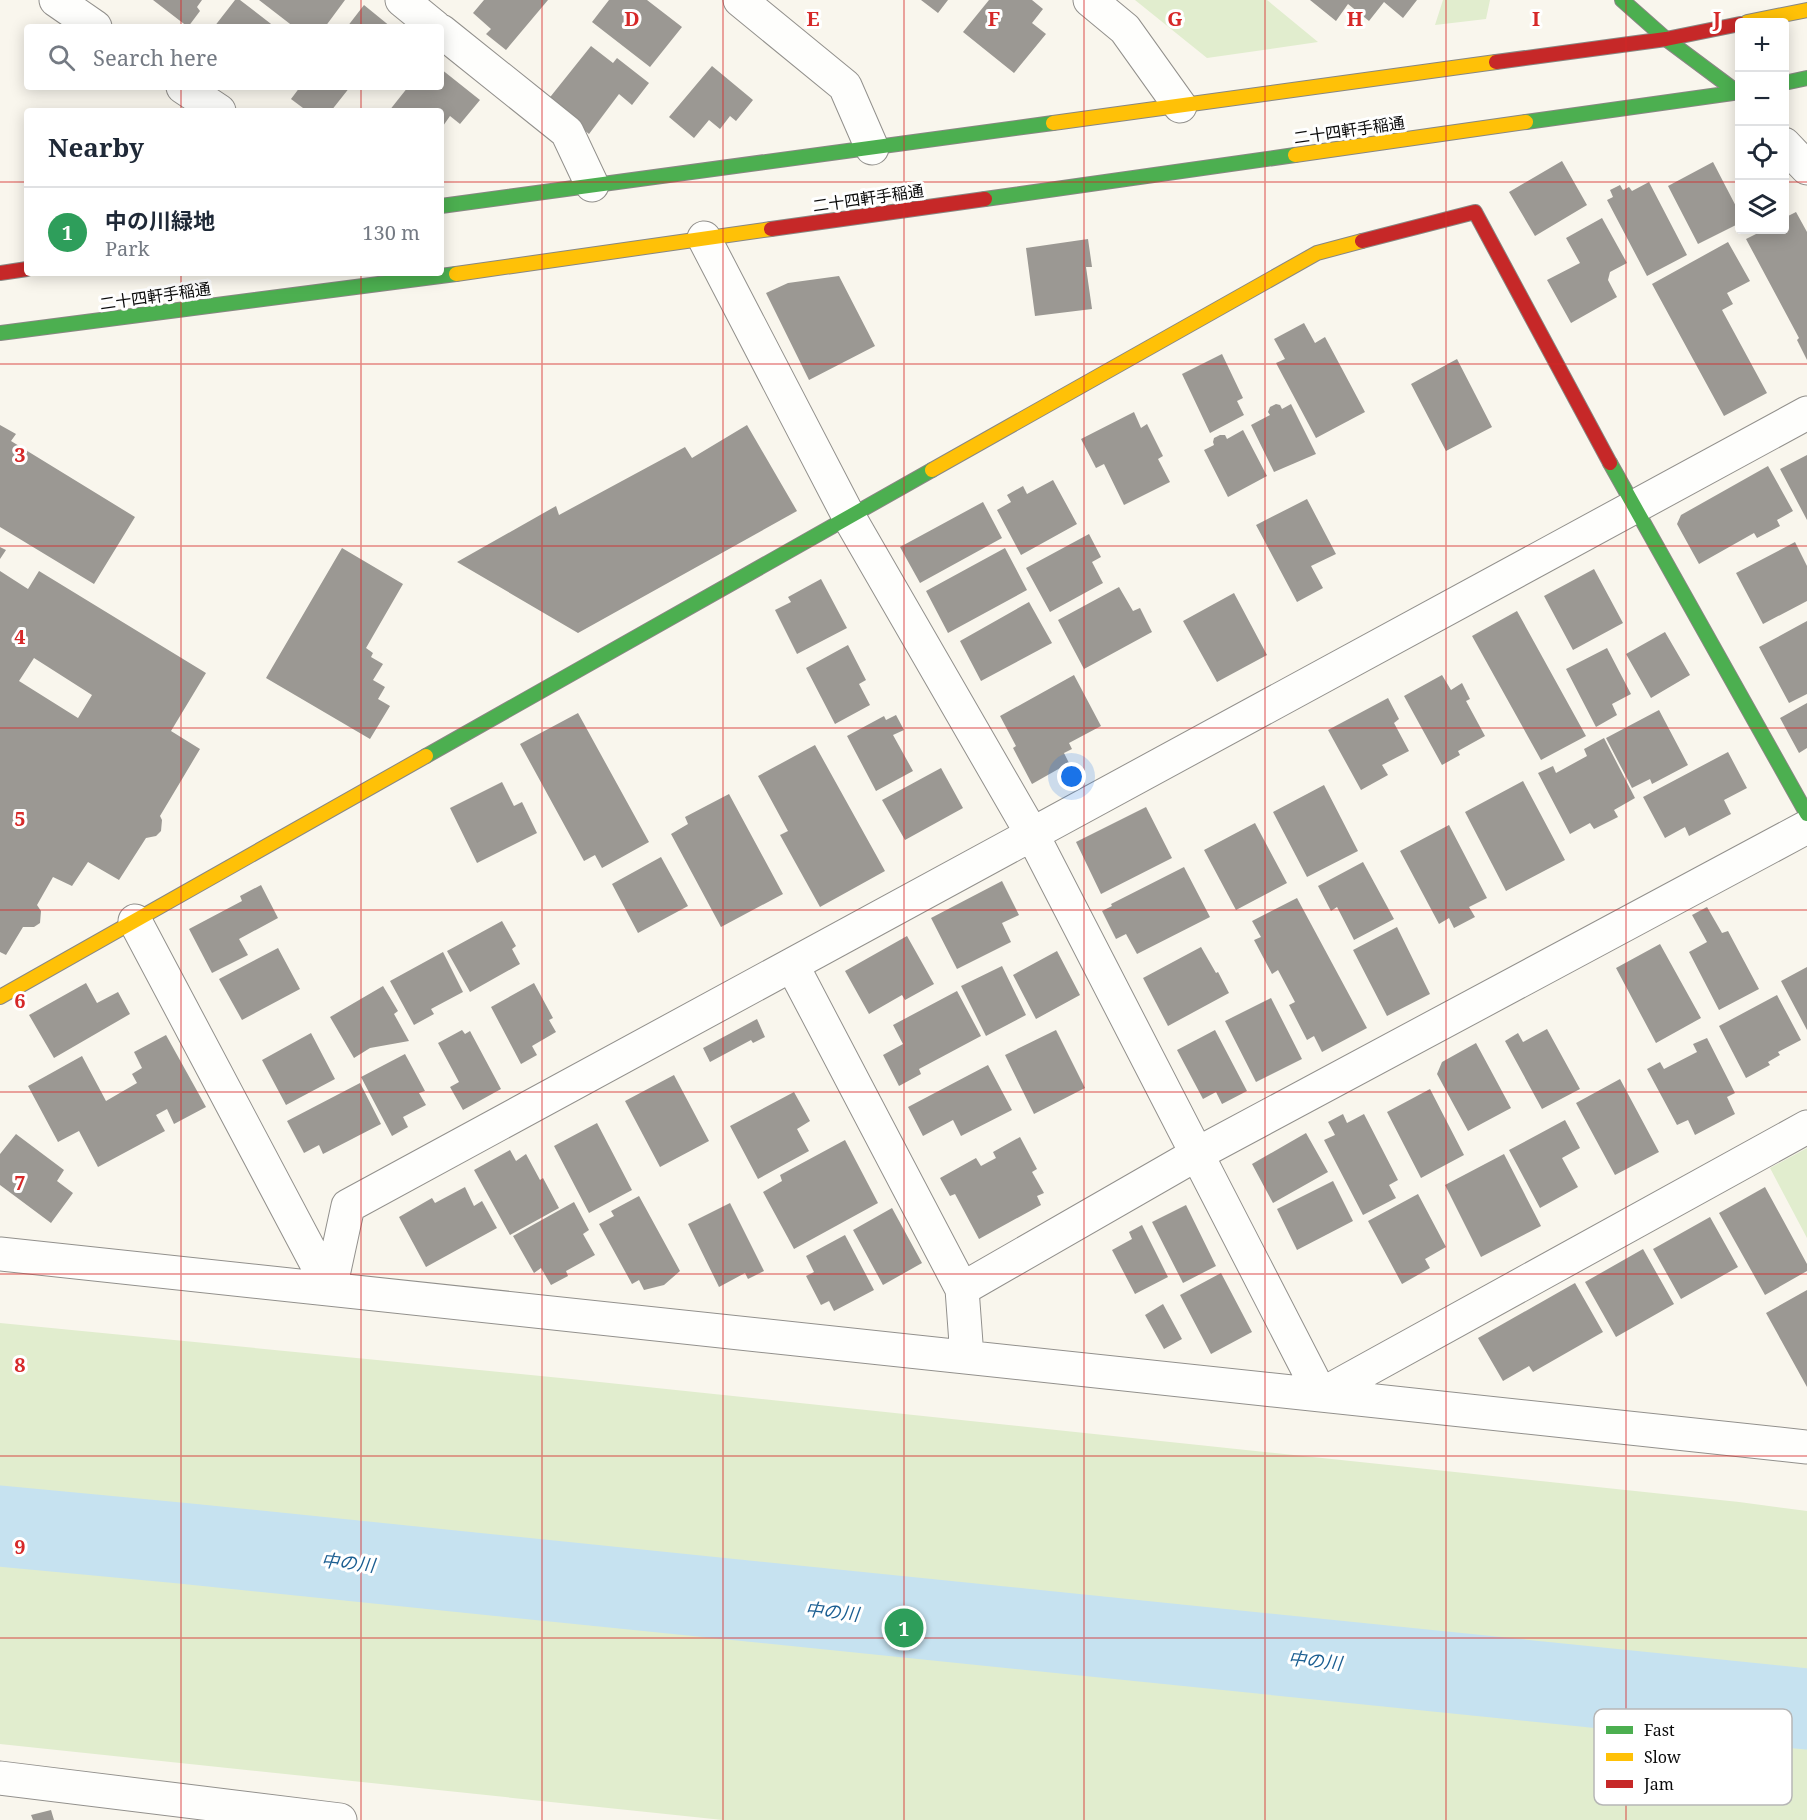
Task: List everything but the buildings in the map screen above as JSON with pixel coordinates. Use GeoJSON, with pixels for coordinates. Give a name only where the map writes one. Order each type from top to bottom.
{"type":"FeatureCollection","features":[{"type":"Feature","properties":{"kind":"street"},"geometry":{"type":"LineString","coordinates":[[402,0],[431,24]]}},
{"type":"Feature","properties":{"kind":"street"},"geometry":{"type":"LineString","coordinates":[[740,0],[845,86],[872,148]]}},
{"type":"Feature","properties":{"kind":"street"},"geometry":{"type":"LineString","coordinates":[[1090,0],[1125,29],[1180,106]]}},
{"type":"Feature","properties":{"kind":"street"},"geometry":{"type":"LineString","coordinates":[[1622,0],[1666,39],[1735,90]]}},
{"type":"Feature","properties":{"kind":"street"},"geometry":{"type":"LineString","coordinates":[[1768,18],[1807,10]]}},
{"type":"Feature","properties":{"kind":"street"},"geometry":{"type":"LineString","coordinates":[[444,206],[1666,39],[1735,25]]}},
{"type":"Feature","properties":{"kind":"street"},"geometry":{"type":"LineString","coordinates":[[444,33],[567,132],[592,186]]}},
{"type":"Feature","properties":{"kind":"street"},"geometry":{"type":"LineString","coordinates":[[1789,82],[1807,78]]}},
{"type":"Feature","properties":{"kind":"street"},"geometry":{"type":"LineString","coordinates":[[188,90],[214,108]]}},
{"type":"Feature","properties":{"kind":"street","name":"二十四軒手稲通"},"geometry":{"type":"LineString","coordinates":[[444,270],[704,238],[1735,94]]}},
{"type":"Feature","properties":{"kind":"street"},"geometry":{"type":"LineString","coordinates":[[1789,148],[1807,168]]}},
{"type":"Feature","properties":{"kind":"street"},"geometry":{"type":"LineString","coordinates":[[0,997],[1317,253],[1475,212],[1634,507],[1807,814]]}},
{"type":"Feature","properties":{"kind":"street"},"geometry":{"type":"LineString","coordinates":[[704,238],[849,517],[1032,834],[1322,1395]]}},
{"type":"Feature","properties":{"kind":"street"},"geometry":{"type":"LineString","coordinates":[[0,273],[24,269]]}},
{"type":"Feature","properties":{"kind":"street","name":"二十四軒手稲通"},"geometry":{"type":"LineString","coordinates":[[0,333],[397,276]]}},
{"type":"Feature","properties":{"kind":"street"},"geometry":{"type":"LineString","coordinates":[[330,1289],[348,1206],[1807,413]]}},
{"type":"Feature","properties":{"kind":"street"},"geometry":{"type":"LineString","coordinates":[[962,1289],[1197,1154],[1807,827]]}},
{"type":"Feature","properties":{"kind":"street"},"geometry":{"type":"LineString","coordinates":[[135,921],[330,1289]]}},
{"type":"Feature","properties":{"kind":"street"},"geometry":{"type":"LineString","coordinates":[[792,965],[962,1289],[967,1357]]}},
{"type":"Feature","properties":{"kind":"street"},"geometry":{"type":"LineString","coordinates":[[1322,1395],[1401,1349],[1807,1127]]}},
{"type":"Feature","properties":{"kind":"street"},"geometry":{"type":"LineString","coordinates":[[0,1254],[1807,1447]]}},
{"type":"Feature","properties":{"kind":"street"},"geometry":{"type":"LineString","coordinates":[[0,1778],[339,1820]]}},
{"type":"Feature","properties":{"kind":"green space"},"geometry":{"type":"Polygon","coordinates":[[[1135,0],[1267,0],[1318,42],[1207,58],[1135,0]]]}},
{"type":"Feature","properties":{"kind":"green space"},"geometry":{"type":"Polygon","coordinates":[[[1443,0],[1490,0],[1486,19],[1435,25],[1443,0]]]}},
{"type":"Feature","properties":{"kind":"green space"},"geometry":{"type":"Polygon","coordinates":[[[1807,1148],[1807,1238],[1770,1168],[1807,1148]]]}},
{"type":"Feature","properties":{"kind":"green space"},"geometry":{"type":"Polygon","coordinates":[[[0,1323],[571,1379],[1807,1511],[1807,1820],[723,1820],[0,1744],[0,1323]]]}},
{"type":"Feature","properties":{"kind":"waterway","name":"中の川"},"geometry":{"type":"LineString","coordinates":[[0,1526],[1807,1709]]}},
{"type":"Feature","properties":{"kind":"traffic: fast"},"geometry":{"type":"LineString","coordinates":[[1622,0],[1666,39],[1735,91]]}},
{"type":"Feature","properties":{"kind":"traffic: fast"},"geometry":{"type":"LineString","coordinates":[[1789,82],[1807,78]]}},
{"type":"Feature","properties":{"kind":"traffic: fast"},"geometry":{"type":"LineString","coordinates":[[1526,122],[1735,93]]}},
{"type":"Feature","properties":{"kind":"traffic: fast"},"geometry":{"type":"LineString","coordinates":[[444,206],[1053,123]]}},
{"type":"Feature","properties":{"kind":"traffic: fast"},"geometry":{"type":"LineString","coordinates":[[985,199],[1295,155]]}},
{"type":"Feature","properties":{"kind":"traffic: fast"},"geometry":{"type":"LineString","coordinates":[[444,276],[456,274]]}},
{"type":"Feature","properties":{"kind":"traffic: fast"},"geometry":{"type":"LineString","coordinates":[[0,333],[441,276]]}},
{"type":"Feature","properties":{"kind":"traffic: fast"},"geometry":{"type":"LineString","coordinates":[[1610,463],[1807,814]]}},
{"type":"Feature","properties":{"kind":"traffic: fast"},"geometry":{"type":"LineString","coordinates":[[426,756],[932,470]]}},
{"type":"Feature","properties":{"kind":"traffic: slow"},"geometry":{"type":"LineString","coordinates":[[1767,18],[1807,10]]}},
{"type":"Feature","properties":{"kind":"traffic: slow"},"geometry":{"type":"LineString","coordinates":[[1053,123],[1496,62]]}},
{"type":"Feature","properties":{"kind":"traffic: slow"},"geometry":{"type":"LineString","coordinates":[[1295,155],[1526,122]]}},
{"type":"Feature","properties":{"kind":"traffic: slow"},"geometry":{"type":"LineString","coordinates":[[456,274],[771,229]]}},
{"type":"Feature","properties":{"kind":"traffic: slow"},"geometry":{"type":"LineString","coordinates":[[932,470],[1317,253],[1362,241]]}},
{"type":"Feature","properties":{"kind":"traffic: slow"},"geometry":{"type":"LineString","coordinates":[[0,997],[426,756]]}},
{"type":"Feature","properties":{"kind":"traffic: jam"},"geometry":{"type":"LineString","coordinates":[[1496,62],[1666,39],[1735,25]]}},
{"type":"Feature","properties":{"kind":"traffic: jam"},"geometry":{"type":"LineString","coordinates":[[771,229],[985,199]]}},
{"type":"Feature","properties":{"kind":"traffic: jam"},"geometry":{"type":"LineString","coordinates":[[1362,241],[1475,212],[1610,463]]}},
{"type":"Feature","properties":{"kind":"traffic: jam"},"geometry":{"type":"LineString","coordinates":[[0,273],[24,269]]}},
{"type":"Feature","properties":{"kind":"place","name":"中の川緑地"},"geometry":{"type":"Point","coordinates":[904,1628]}}]}
